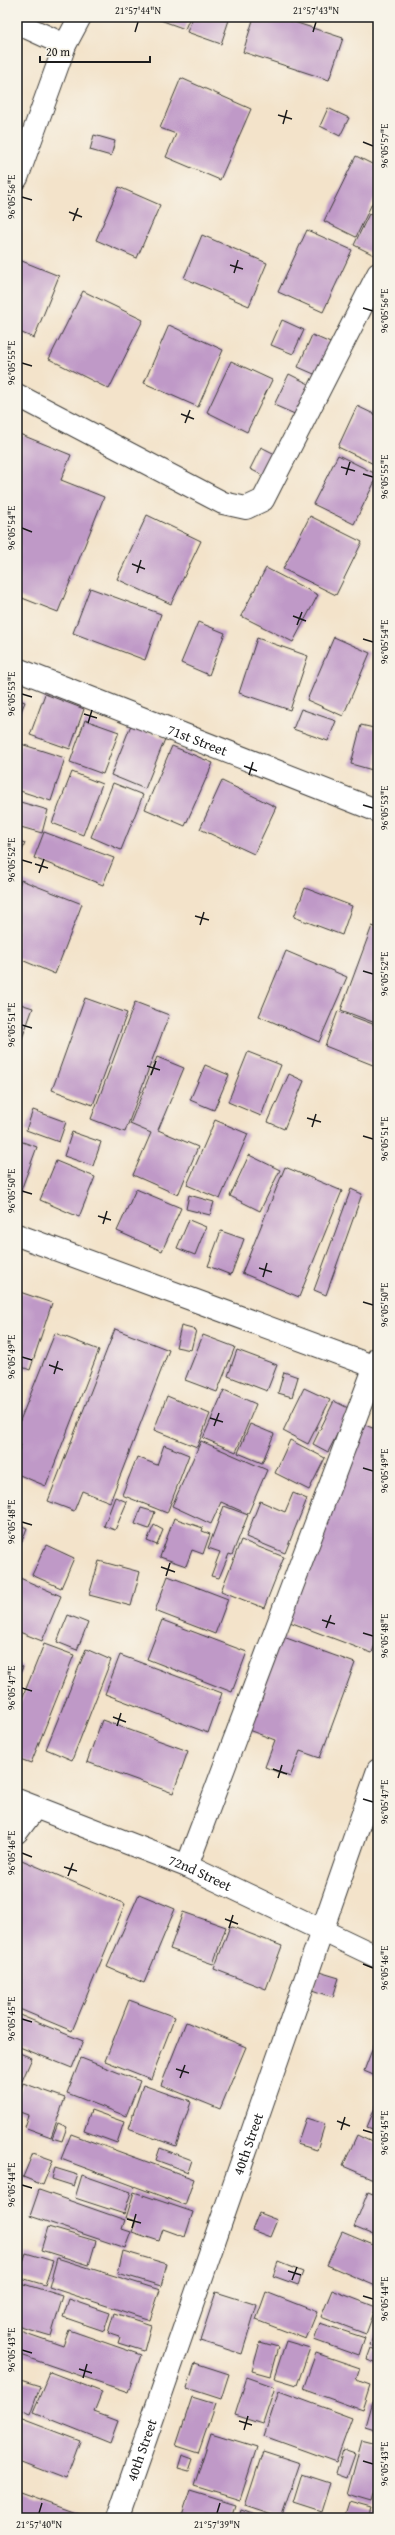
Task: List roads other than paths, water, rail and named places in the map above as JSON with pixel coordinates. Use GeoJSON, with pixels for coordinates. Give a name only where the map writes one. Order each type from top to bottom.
{"type":"FeatureCollection","features":[{"type":"Feature","properties":{"kind":"street"},"geometry":{"type":"LineString","coordinates":[[17,178],[66,45],[80,17]]}},
{"type":"Feature","properties":{"kind":"street"},"geometry":{"type":"LineString","coordinates":[[17,23],[66,45]]}},
{"type":"Feature","properties":{"kind":"street"},"geometry":{"type":"LineString","coordinates":[[17,395],[223,503],[246,508],[263,500],[378,274]]}},
{"type":"Feature","properties":{"kind":"street","name":"71st Street"},"geometry":{"type":"LineString","coordinates":[[17,669],[378,811]]}},
{"type":"Feature","properties":{"kind":"street"},"geometry":{"type":"LineString","coordinates":[[17,1235],[377,1365],[187,1866]]}},
{"type":"Feature","properties":{"kind":"street","name":"40th Street"},"geometry":{"type":"LineString","coordinates":[[118,2518],[378,1770]]}},
{"type":"Feature","properties":{"kind":"street"},"geometry":{"type":"LineString","coordinates":[[17,1832],[26,1804]]}},
{"type":"Feature","properties":{"kind":"street","name":"72nd Street"},"geometry":{"type":"LineString","coordinates":[[26,1804],[187,1866],[321,1931],[378,1956]]}}]}
